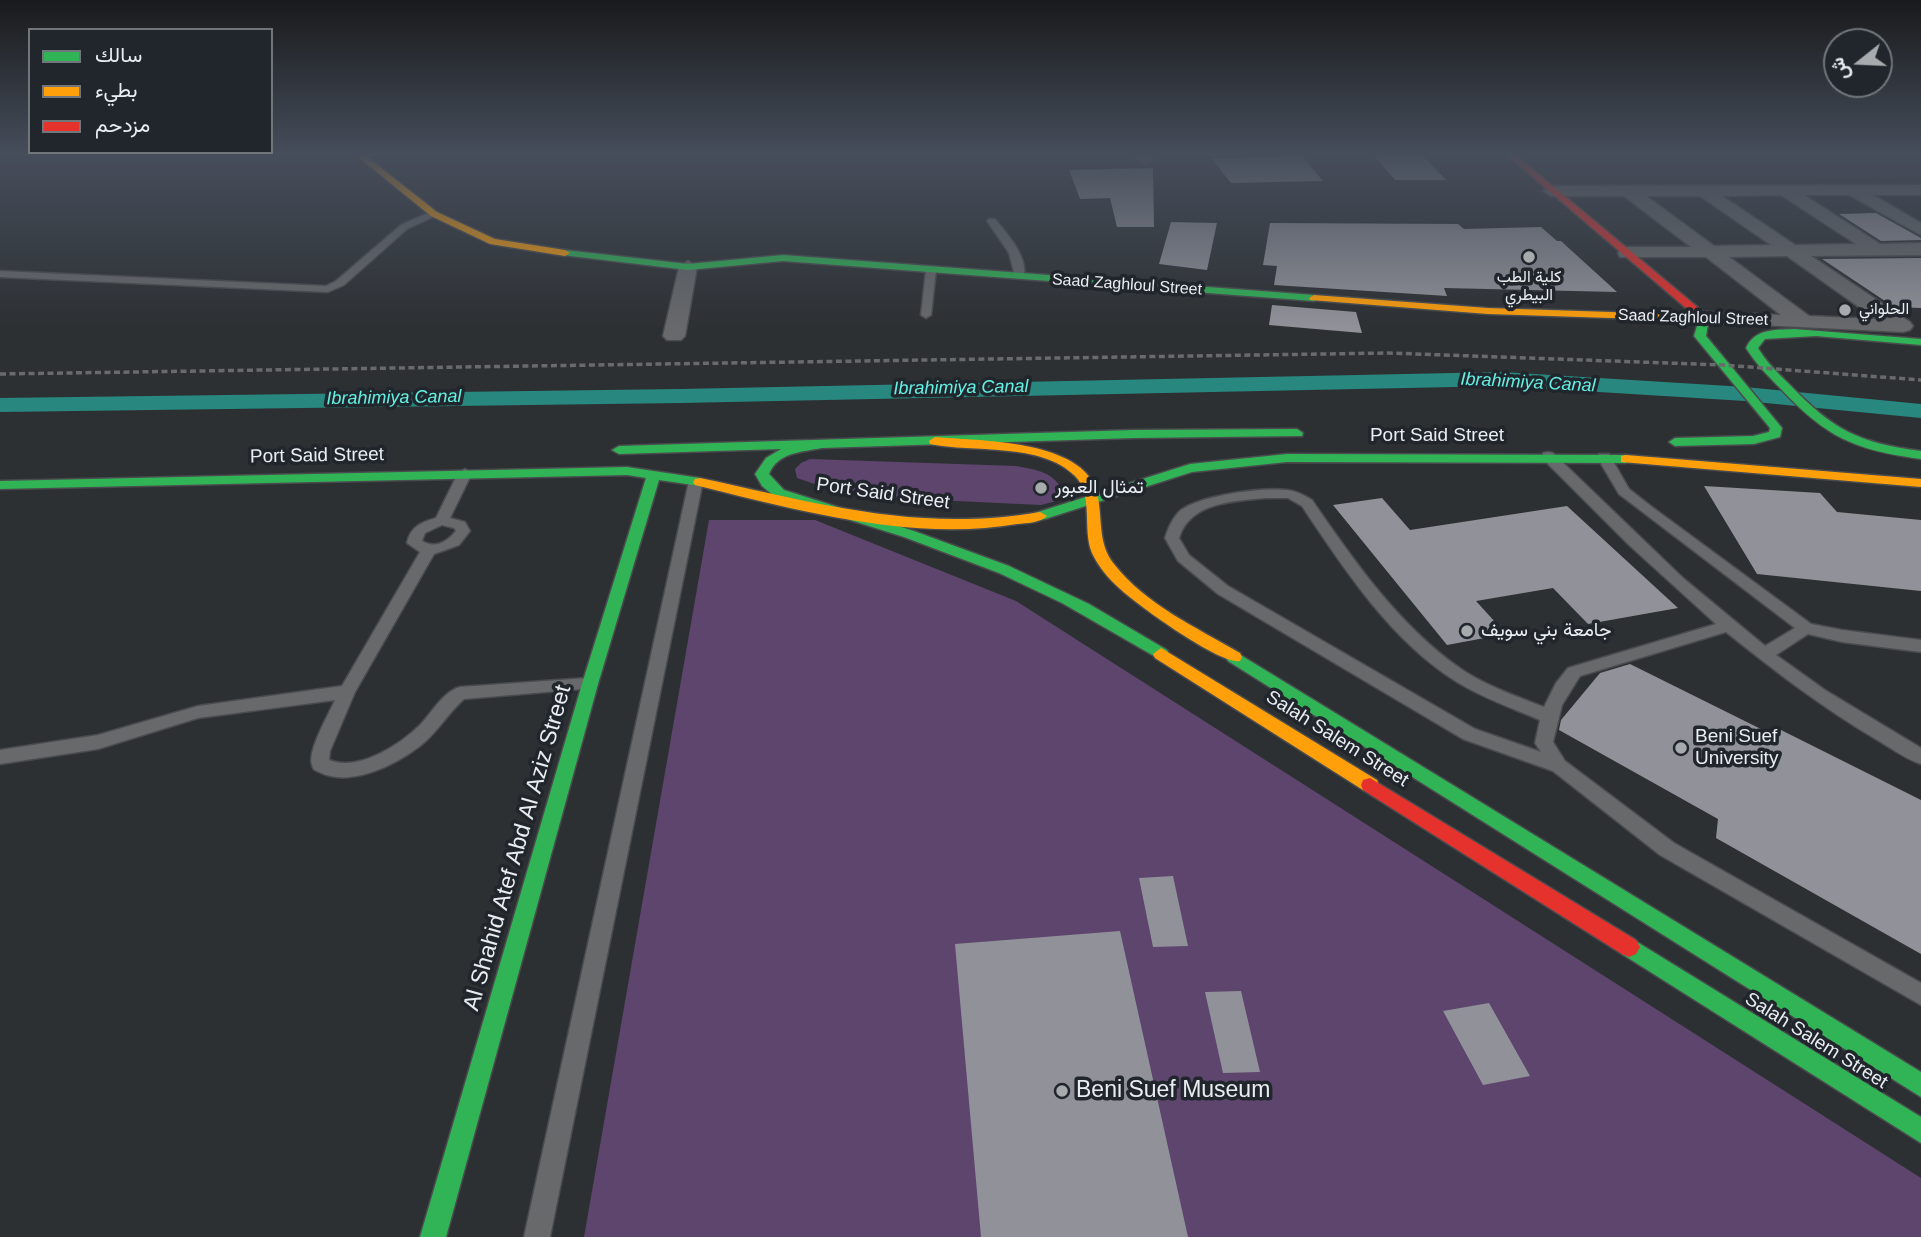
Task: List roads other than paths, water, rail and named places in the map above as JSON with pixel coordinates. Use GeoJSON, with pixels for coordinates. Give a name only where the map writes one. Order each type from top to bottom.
{"type":"FeatureCollection","features":[{"type":"Feature","properties":{"kind":"main road","name":"Saad Zaghloul Street"},"geometry":{"type":"LineString","coordinates":[[434,214],[493,242],[518,248],[688,267],[783,258],[1488,311],[1704,318]]}},
{"type":"Feature","properties":{"kind":"main road"},"geometry":{"type":"LineString","coordinates":[[1579,214],[1704,318],[1700,336],[1776,428],[1775,434],[1760,439],[1700,438],[1660,444],[1774,453]]}},
{"type":"Feature","properties":{"kind":"main road"},"geometry":{"type":"LineString","coordinates":[[1921,342],[1861,332],[1784,333],[1760,337],[1752,348],[1766,367],[1818,422],[1838,437],[1860,445],[1921,454]]}},
{"type":"Feature","properties":{"kind":"main road","name":"Port Said Street"},"geometry":{"type":"LineString","coordinates":[[605,450],[1134,434],[1310,433]]}},
{"type":"Feature","properties":{"kind":"main road"},"geometry":{"type":"LineString","coordinates":[[1134,434],[1132,444],[1145,459],[1171,468],[1190,468]]}},
{"type":"Feature","properties":{"kind":"main road","name":"Salah Salem Street"},"geometry":{"type":"LineString","coordinates":[[935,441],[1058,458],[1084,475],[1092,487],[1091,526],[1100,555],[1120,581],[1145,602],[1921,1085]]}},
{"type":"Feature","properties":{"kind":"main road","name":"Salah Salem Street"},"geometry":{"type":"LineString","coordinates":[[817,445],[793,448],[772,458],[764,467],[763,477],[768,486],[779,493],[850,514],[984,561],[1082,607],[1176,663],[1921,1131]]}},
{"type":"Feature","properties":{"kind":"main road","name":"Port Said Street"},"geometry":{"type":"LineString","coordinates":[[2,487],[599,470],[654,474],[690,494],[919,524],[993,523],[1029,519],[1093,501],[1140,482],[1190,468],[1287,458],[1604,457],[1921,483]]}},
{"type":"Feature","properties":{"kind":"main road"},"geometry":{"type":"LineString","coordinates":[[1867,461],[1921,465]]}},
{"type":"Feature","properties":{"kind":"main road","name":"Al Shahid Atef Abd Al Aziz Street"},"geometry":{"type":"LineString","coordinates":[[433,1237],[590,684],[651,502],[654,474]]}},
{"type":"Feature","properties":{"kind":"main road"},"geometry":{"type":"LineString","coordinates":[[1647,960],[1635,947],[1633,939],[1639,932],[1662,936],[1792,1018],[1866,1051]]}},
{"type":"Feature","properties":{"kind":"street"},"geometry":{"type":"LineString","coordinates":[[1659,214],[1805,323]]}},
{"type":"Feature","properties":{"kind":"street"},"geometry":{"type":"LineString","coordinates":[[1737,214],[1791,251],[1911,326]]}},
{"type":"Feature","properties":{"kind":"street"},"geometry":{"type":"LineString","coordinates":[[1821,214],[1877,250]]}},
{"type":"Feature","properties":{"kind":"street"},"geometry":{"type":"LineString","coordinates":[[1893,214],[1921,230]]}},
{"type":"Feature","properties":{"kind":"street"},"geometry":{"type":"LineString","coordinates":[[1627,253],[1921,249]]}},
{"type":"Feature","properties":{"kind":"street"},"geometry":{"type":"LineString","coordinates":[[674,336],[688,267]]}},
{"type":"Feature","properties":{"kind":"street","name":"Saad Zaghloul Street"},"geometry":{"type":"LineString","coordinates":[[1704,318],[1805,323],[1861,332],[1911,326]]}},
{"type":"Feature","properties":{"kind":"lane"},"geometry":{"type":"LineString","coordinates":[[0,274],[328,289],[337,286],[404,227],[434,214]]}},
{"type":"Feature","properties":{"kind":"lane"},"geometry":{"type":"LineString","coordinates":[[992,221],[1014,249],[1020,264],[1020,276]]}},
{"type":"Feature","properties":{"kind":"lane"},"geometry":{"type":"LineString","coordinates":[[926,315],[931,270]]}},
{"type":"Feature","properties":{"kind":"lane"},"geometry":{"type":"LineString","coordinates":[[1548,456],[1587,498],[1763,655],[1859,721],[1921,757]]}},
{"type":"Feature","properties":{"kind":"lane"},"geometry":{"type":"LineString","coordinates":[[1604,457],[1612,475],[1632,497],[1806,628],[1842,636],[1921,646]]}},
{"type":"Feature","properties":{"kind":"lane"},"geometry":{"type":"LineString","coordinates":[[442,521],[466,473]]}},
{"type":"Feature","properties":{"kind":"lane"},"geometry":{"type":"LineString","coordinates":[[537,1237],[690,494]]}},
{"type":"Feature","properties":{"kind":"lane"},"geometry":{"type":"LineString","coordinates":[[1548,716],[1457,674],[1426,650],[1375,595],[1307,503],[1299,497],[1286,494],[1214,501],[1190,510],[1175,527],[1172,538],[1183,558],[1223,590],[1469,734],[1559,766],[1667,849],[1921,995]]}},
{"type":"Feature","properties":{"kind":"lane"},"geometry":{"type":"LineString","coordinates":[[442,521],[460,525],[463,531],[460,538],[452,544],[429,550],[419,548],[414,543],[415,536],[431,524],[442,521]]}},
{"type":"Feature","properties":{"kind":"lane"},"geometry":{"type":"LineString","coordinates":[[429,550],[347,692],[321,751],[320,764],[326,769],[337,771],[355,768],[404,749],[423,734],[460,693],[590,684]]}},
{"type":"Feature","properties":{"kind":"lane"},"geometry":{"type":"LineString","coordinates":[[1559,766],[1544,743],[1548,716],[1565,681],[1574,672],[1728,626]]}},
{"type":"Feature","properties":{"kind":"lane"},"geometry":{"type":"LineString","coordinates":[[1763,655],[1806,628]]}},
{"type":"Feature","properties":{"kind":"lane"},"geometry":{"type":"LineString","coordinates":[[0,757],[99,742],[198,712],[347,692]]}},
{"type":"Feature","properties":{"kind":"waterway","name":"Ibrahimiya Canal"},"geometry":{"type":"LineString","coordinates":[[0,405],[681,396],[1502,379],[1745,394],[1921,411]]}},
{"type":"Feature","properties":{"kind":"railway"},"geometry":{"type":"LineString","coordinates":[[0,374],[1389,353],[1723,365],[1921,380]]}},
{"type":"Feature","properties":{"kind":"place","name":"كلية الطب البيطري"},"geometry":{"type":"Point","coordinates":[1529,257]}},
{"type":"Feature","properties":{"kind":"place","name":"الحلواني"},"geometry":{"type":"Point","coordinates":[1845,310]}},
{"type":"Feature","properties":{"kind":"place","name":"تمثال العبور"},"geometry":{"type":"Point","coordinates":[1041,488]}},
{"type":"Feature","properties":{"kind":"place","name":"جامعة بني سويف"},"geometry":{"type":"Point","coordinates":[1467,631]}},
{"type":"Feature","properties":{"kind":"place","name":"Beni Suef University"},"geometry":{"type":"Point","coordinates":[1681,748]}},
{"type":"Feature","properties":{"kind":"place","name":"Beni Suef Museum"},"geometry":{"type":"Point","coordinates":[1062,1091]}}]}
